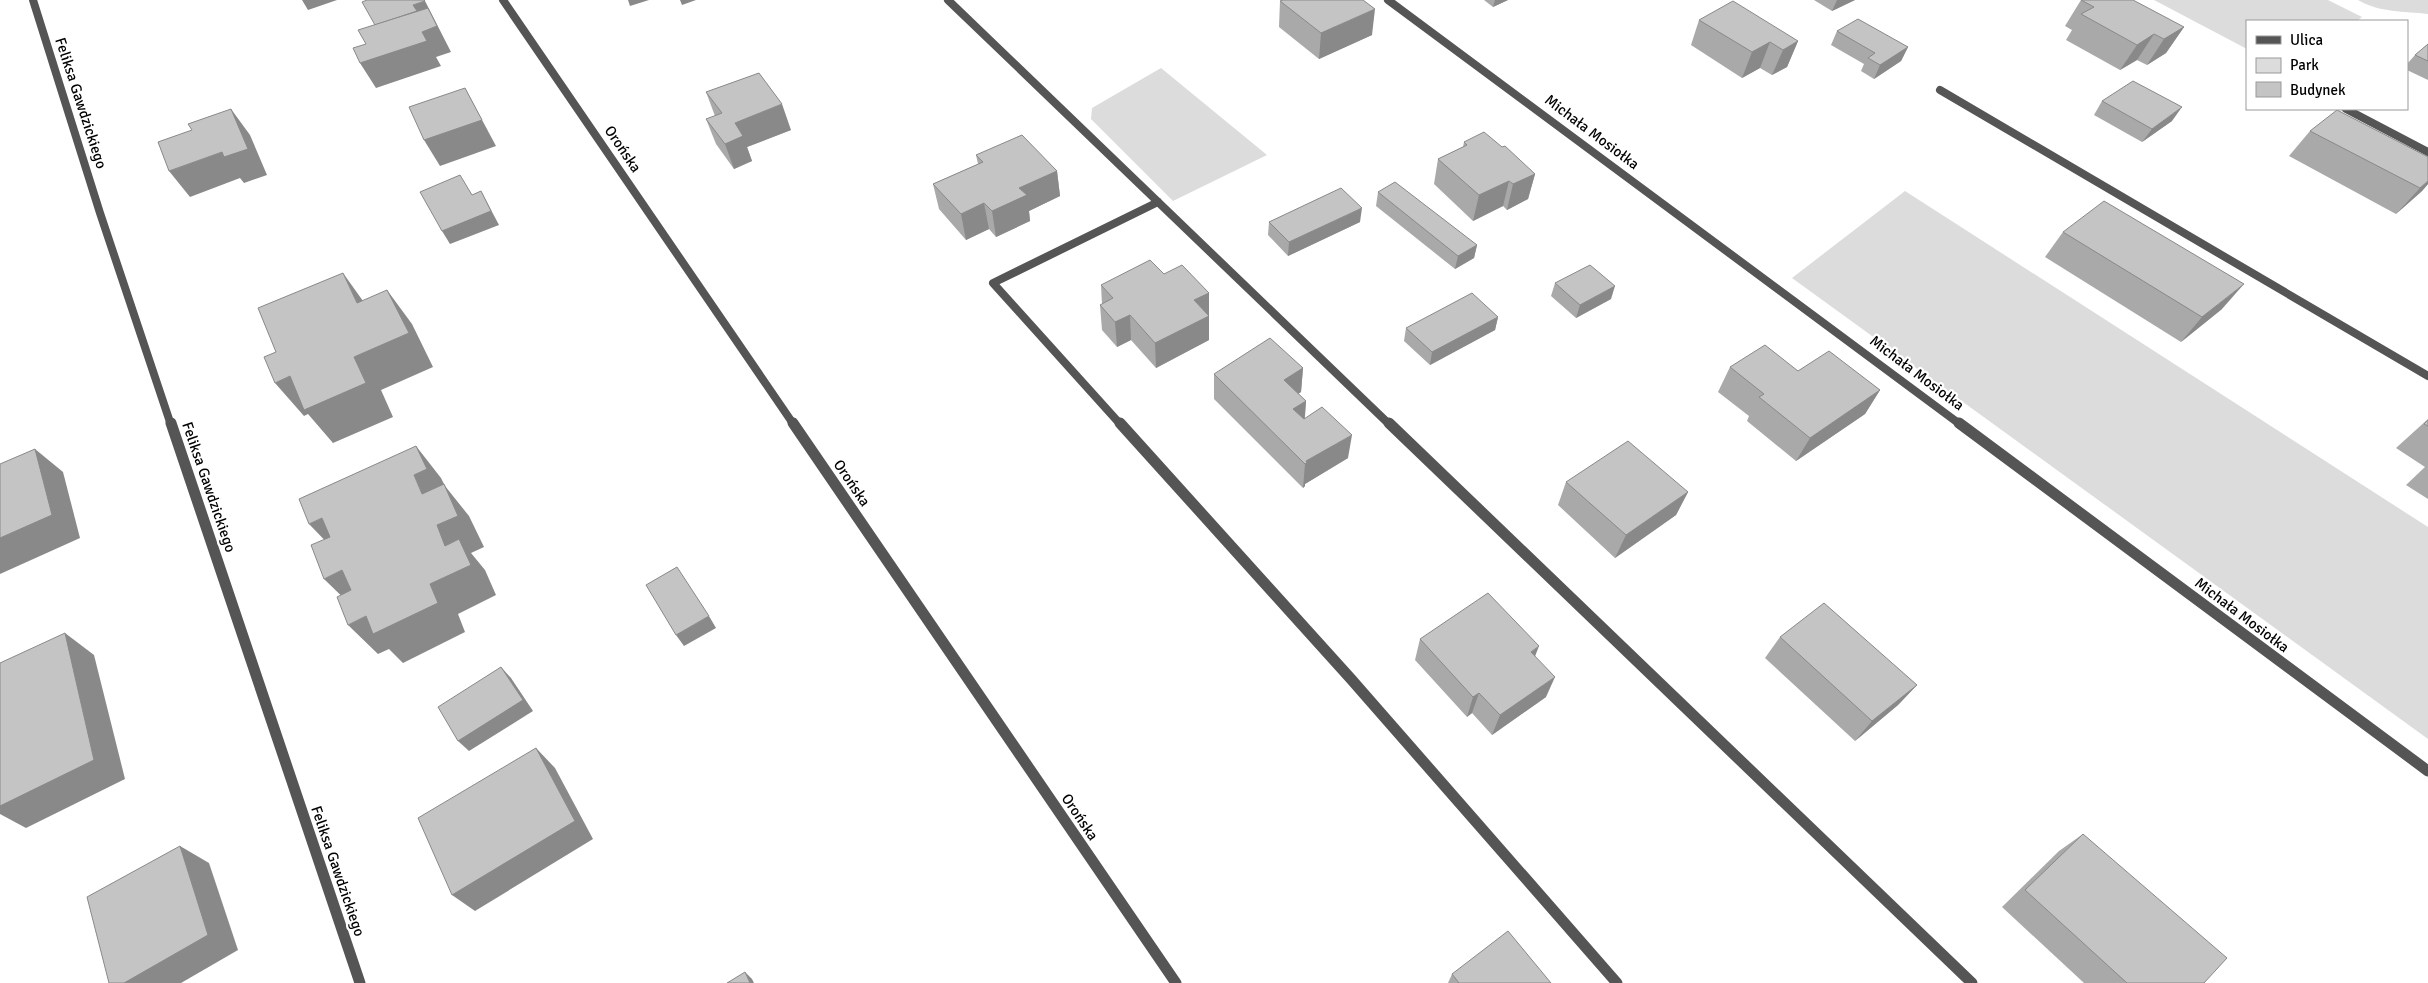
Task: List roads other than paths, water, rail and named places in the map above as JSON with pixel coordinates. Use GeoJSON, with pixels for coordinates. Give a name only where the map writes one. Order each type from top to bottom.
{"type":"FeatureCollection","features":[{"type":"Feature","properties":{"kind":"street","name":"Feliksa Gawdzickiego"},"geometry":{"type":"LineString","coordinates":[[33,0],[100,213],[360,983]]}},
{"type":"Feature","properties":{"kind":"street","name":"Orońska"},"geometry":{"type":"LineString","coordinates":[[503,0],[1176,983]]}},
{"type":"Feature","properties":{"kind":"street"},"geometry":{"type":"LineString","coordinates":[[948,0],[1972,983]]}},
{"type":"Feature","properties":{"kind":"street","name":"Michała Mosiołka"},"geometry":{"type":"LineString","coordinates":[[1388,0],[2428,771]]}},
{"type":"Feature","properties":{"kind":"street"},"geometry":{"type":"LineString","coordinates":[[1940,90],[2428,376]]}},
{"type":"Feature","properties":{"kind":"street"},"geometry":{"type":"LineString","coordinates":[[2348,110],[2428,152]]}},
{"type":"Feature","properties":{"kind":"street"},"geometry":{"type":"LineString","coordinates":[[1158,202],[993,283],[1351,679],[1617,983]]}}]}
